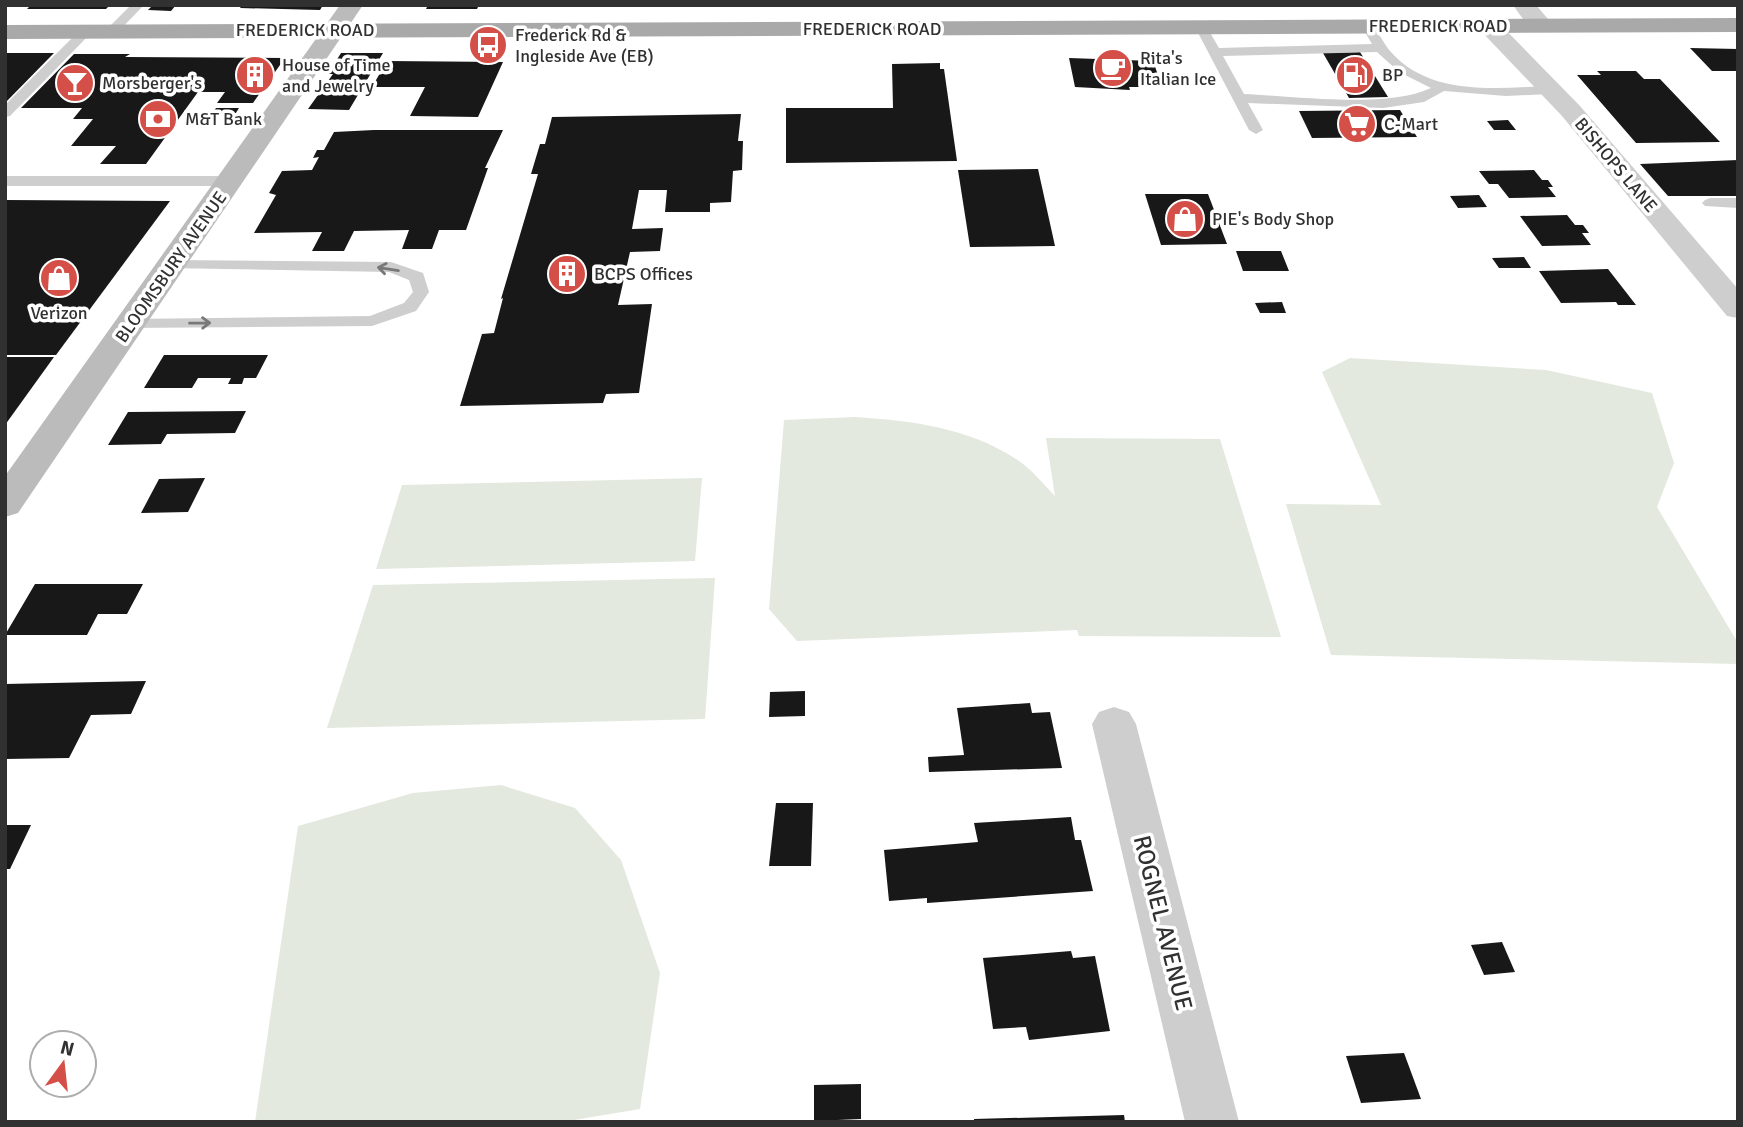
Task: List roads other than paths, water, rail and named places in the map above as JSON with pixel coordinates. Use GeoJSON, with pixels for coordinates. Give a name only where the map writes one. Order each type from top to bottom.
{"type":"FeatureCollection","features":[{"type":"Feature","properties":{"kind":"main road","name":"BLOOMSBURY AVENUE"},"geometry":{"type":"LineString","coordinates":[[5,504],[352,5]]}},
{"type":"Feature","properties":{"kind":"main road","name":"FREDERICK ROAD"},"geometry":{"type":"LineString","coordinates":[[5,32],[1738,25]]}},
{"type":"Feature","properties":{"kind":"street"},"geometry":{"type":"LineString","coordinates":[[1524,5],[1542,26]]}},
{"type":"Feature","properties":{"kind":"street","name":"BISHOPS LANE"},"geometry":{"type":"LineString","coordinates":[[1489,26],[1550,90],[1738,309]]}},
{"type":"Feature","properties":{"kind":"street","name":"ROGNEL AVENUE"},"geometry":{"type":"LineString","coordinates":[[1114,724],[1212,1122]]}},
{"type":"Feature","properties":{"kind":"lane"},"geometry":{"type":"LineString","coordinates":[[112,31],[138,5]]}},
{"type":"Feature","properties":{"kind":"lane"},"geometry":{"type":"LineString","coordinates":[[1201,27],[1256,130]]}},
{"type":"Feature","properties":{"kind":"lane"},"geometry":{"type":"LineString","coordinates":[[1368,27],[1385,54],[1424,82],[1439,89],[1481,92],[1550,90]]}},
{"type":"Feature","properties":{"kind":"lane"},"geometry":{"type":"LineString","coordinates":[[5,113],[86,31]]}},
{"type":"Feature","properties":{"kind":"lane"},"geometry":{"type":"LineString","coordinates":[[1214,52],[1381,48]]}},
{"type":"Feature","properties":{"kind":"lane"},"geometry":{"type":"LineString","coordinates":[[1238,97],[1383,104],[1419,99],[1439,89]]}},
{"type":"Feature","properties":{"kind":"lane"},"geometry":{"type":"LineString","coordinates":[[5,181],[232,181]]}},
{"type":"Feature","properties":{"kind":"lane"},"geometry":{"type":"LineString","coordinates":[[1710,203],[1738,203]]}},
{"type":"Feature","properties":{"kind":"lane"},"geometry":{"type":"LineString","coordinates":[[131,324],[372,321],[410,307],[421,292],[417,277],[391,267],[172,265]]}},
{"type":"Feature","properties":{"kind":"place","name":"Frederick Rd & Ingleside Ave (EB)"},"geometry":{"type":"Point","coordinates":[488,45]}},
{"type":"Feature","properties":{"kind":"place","name":"Rita's Italian Ice"},"geometry":{"type":"Point","coordinates":[1113,68]}},
{"type":"Feature","properties":{"kind":"place","name":"House of Time and Jewelry"},"geometry":{"type":"Point","coordinates":[255,75]}},
{"type":"Feature","properties":{"kind":"place","name":"BP"},"geometry":{"type":"Point","coordinates":[1355,75]}},
{"type":"Feature","properties":{"kind":"place","name":"Morsberger's"},"geometry":{"type":"Point","coordinates":[75,83]}},
{"type":"Feature","properties":{"kind":"place","name":"M&T Bank"},"geometry":{"type":"Point","coordinates":[158,119]}},
{"type":"Feature","properties":{"kind":"place","name":"C-Mart"},"geometry":{"type":"Point","coordinates":[1357,124]}},
{"type":"Feature","properties":{"kind":"place","name":"PIE's Body Shop"},"geometry":{"type":"Point","coordinates":[1185,219]}},
{"type":"Feature","properties":{"kind":"place","name":"BCPS Offices"},"geometry":{"type":"Point","coordinates":[567,274]}},
{"type":"Feature","properties":{"kind":"place","name":"Verizon"},"geometry":{"type":"Point","coordinates":[59,278]}}]}
